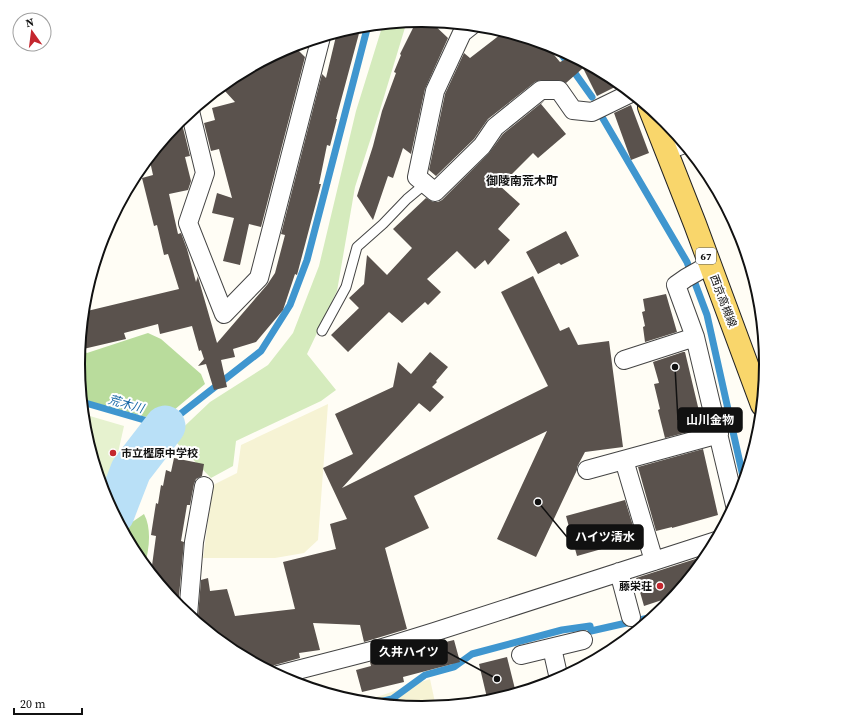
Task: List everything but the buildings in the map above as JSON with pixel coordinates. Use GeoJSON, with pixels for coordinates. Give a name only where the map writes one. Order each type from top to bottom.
{"type":"FeatureCollection","features":[{"type":"Feature","properties":{"kind":"main road","name":"西京高槻線"},"geometry":{"type":"LineString","coordinates":[[663,130],[675,147],[695,224],[698,272],[740,342],[757,392]]}},
{"type":"Feature","properties":{"kind":"street"},"geometry":{"type":"LineString","coordinates":[[466,30],[462,33],[435,91],[417,178],[435,192],[482,146],[495,127],[541,90],[559,90],[573,110],[592,112],[625,96]]}},
{"type":"Feature","properties":{"kind":"street"},"geometry":{"type":"LineString","coordinates":[[192,119],[205,173],[188,223],[224,314],[259,278],[317,44]]}},
{"type":"Feature","properties":{"kind":"street"},"geometry":{"type":"LineString","coordinates":[[698,272],[676,285],[695,337],[733,494]]}},
{"type":"Feature","properties":{"kind":"street"},"geometry":{"type":"LineString","coordinates":[[624,360],[695,337]]}},
{"type":"Feature","properties":{"kind":"street"},"geometry":{"type":"LineString","coordinates":[[587,470],[719,434]]}},
{"type":"Feature","properties":{"kind":"street"},"geometry":{"type":"LineString","coordinates":[[624,460],[654,561]]}},
{"type":"Feature","properties":{"kind":"street"},"geometry":{"type":"LineString","coordinates":[[189,606],[194,542],[204,486]]}},
{"type":"Feature","properties":{"kind":"street"},"geometry":{"type":"LineString","coordinates":[[287,673],[393,645],[707,544]]}},
{"type":"Feature","properties":{"kind":"street"},"geometry":{"type":"LineString","coordinates":[[619,572],[631,618]]}},
{"type":"Feature","properties":{"kind":"street"},"geometry":{"type":"LineString","coordinates":[[521,655],[583,640]]}},
{"type":"Feature","properties":{"kind":"street"},"geometry":{"type":"LineString","coordinates":[[552,648],[557,672]]}},
{"type":"Feature","properties":{"kind":"lane"},"geometry":{"type":"LineString","coordinates":[[322,331],[346,287],[357,247],[383,224],[407,199],[425,184]]}},
{"type":"Feature","properties":{"kind":"shaded area"},"geometry":{"type":"Polygon","coordinates":[[[328,404],[318,540],[304,553],[275,558],[203,558],[213,485],[237,473],[241,445],[328,404]]]}},
{"type":"Feature","properties":{"kind":"shaded area"},"geometry":{"type":"Polygon","coordinates":[[[430,679],[435,700],[400,700],[375,698],[430,679]]]}},
{"type":"Feature","properties":{"kind":"green space"},"geometry":{"type":"Polygon","coordinates":[[[405,28],[355,187],[337,291],[307,354],[336,390],[321,401],[236,441],[233,466],[211,478],[172,438],[210,402],[268,365],[293,333],[319,266],[356,111],[381,30],[405,28]]]}},
{"type":"Feature","properties":{"kind":"green space"},"geometry":{"type":"Polygon","coordinates":[[[148,333],[161,339],[201,374],[205,384],[161,421],[87,401],[85,364],[86,352],[148,333]]]}},
{"type":"Feature","properties":{"kind":"green space"},"geometry":{"type":"Polygon","coordinates":[[[89,416],[124,426],[110,490],[96,451],[89,416]]]}},
{"type":"Feature","properties":{"kind":"green space"},"geometry":{"type":"Polygon","coordinates":[[[144,514],[147,520],[149,533],[149,546],[147,558],[130,532],[127,526],[144,514]]]}},
{"type":"Feature","properties":{"kind":"waterway","name":"荒木川"},"geometry":{"type":"LineString","coordinates":[[88,404],[165,426],[261,351],[290,305],[307,260],[366,32]]}},
{"type":"Feature","properties":{"kind":"waterway"},"geometry":{"type":"LineString","coordinates":[[565,59],[592,97]]}},
{"type":"Feature","properties":{"kind":"waterway"},"geometry":{"type":"LineString","coordinates":[[602,117],[687,262],[707,315],[742,470]]}},
{"type":"Feature","properties":{"kind":"waterway"},"geometry":{"type":"LineString","coordinates":[[117,506],[131,470],[165,426]]}},
{"type":"Feature","properties":{"kind":"waterway"},"geometry":{"type":"LineString","coordinates":[[391,699],[425,675],[454,667],[472,654],[562,630],[590,626],[591,631],[641,620]]}},
{"type":"Feature","properties":{"kind":"place","name":"山川金物"},"geometry":{"type":"Point","coordinates":[675,367]}},
{"type":"Feature","properties":{"kind":"place","name":"市立樫原中学校"},"geometry":{"type":"Point","coordinates":[113,453]}},
{"type":"Feature","properties":{"kind":"place","name":"ハイツ清水"},"geometry":{"type":"Point","coordinates":[538,502]}},
{"type":"Feature","properties":{"kind":"place","name":"藤栄荘"},"geometry":{"type":"Point","coordinates":[660,586]}},
{"type":"Feature","properties":{"kind":"place","name":"久井ハイツ"},"geometry":{"type":"Point","coordinates":[497,679]}},
{"type":"Feature","properties":{"kind":"district","name":"御陵南荒木町"},"geometry":{"type":"Point","coordinates":[522,181]}}]}
